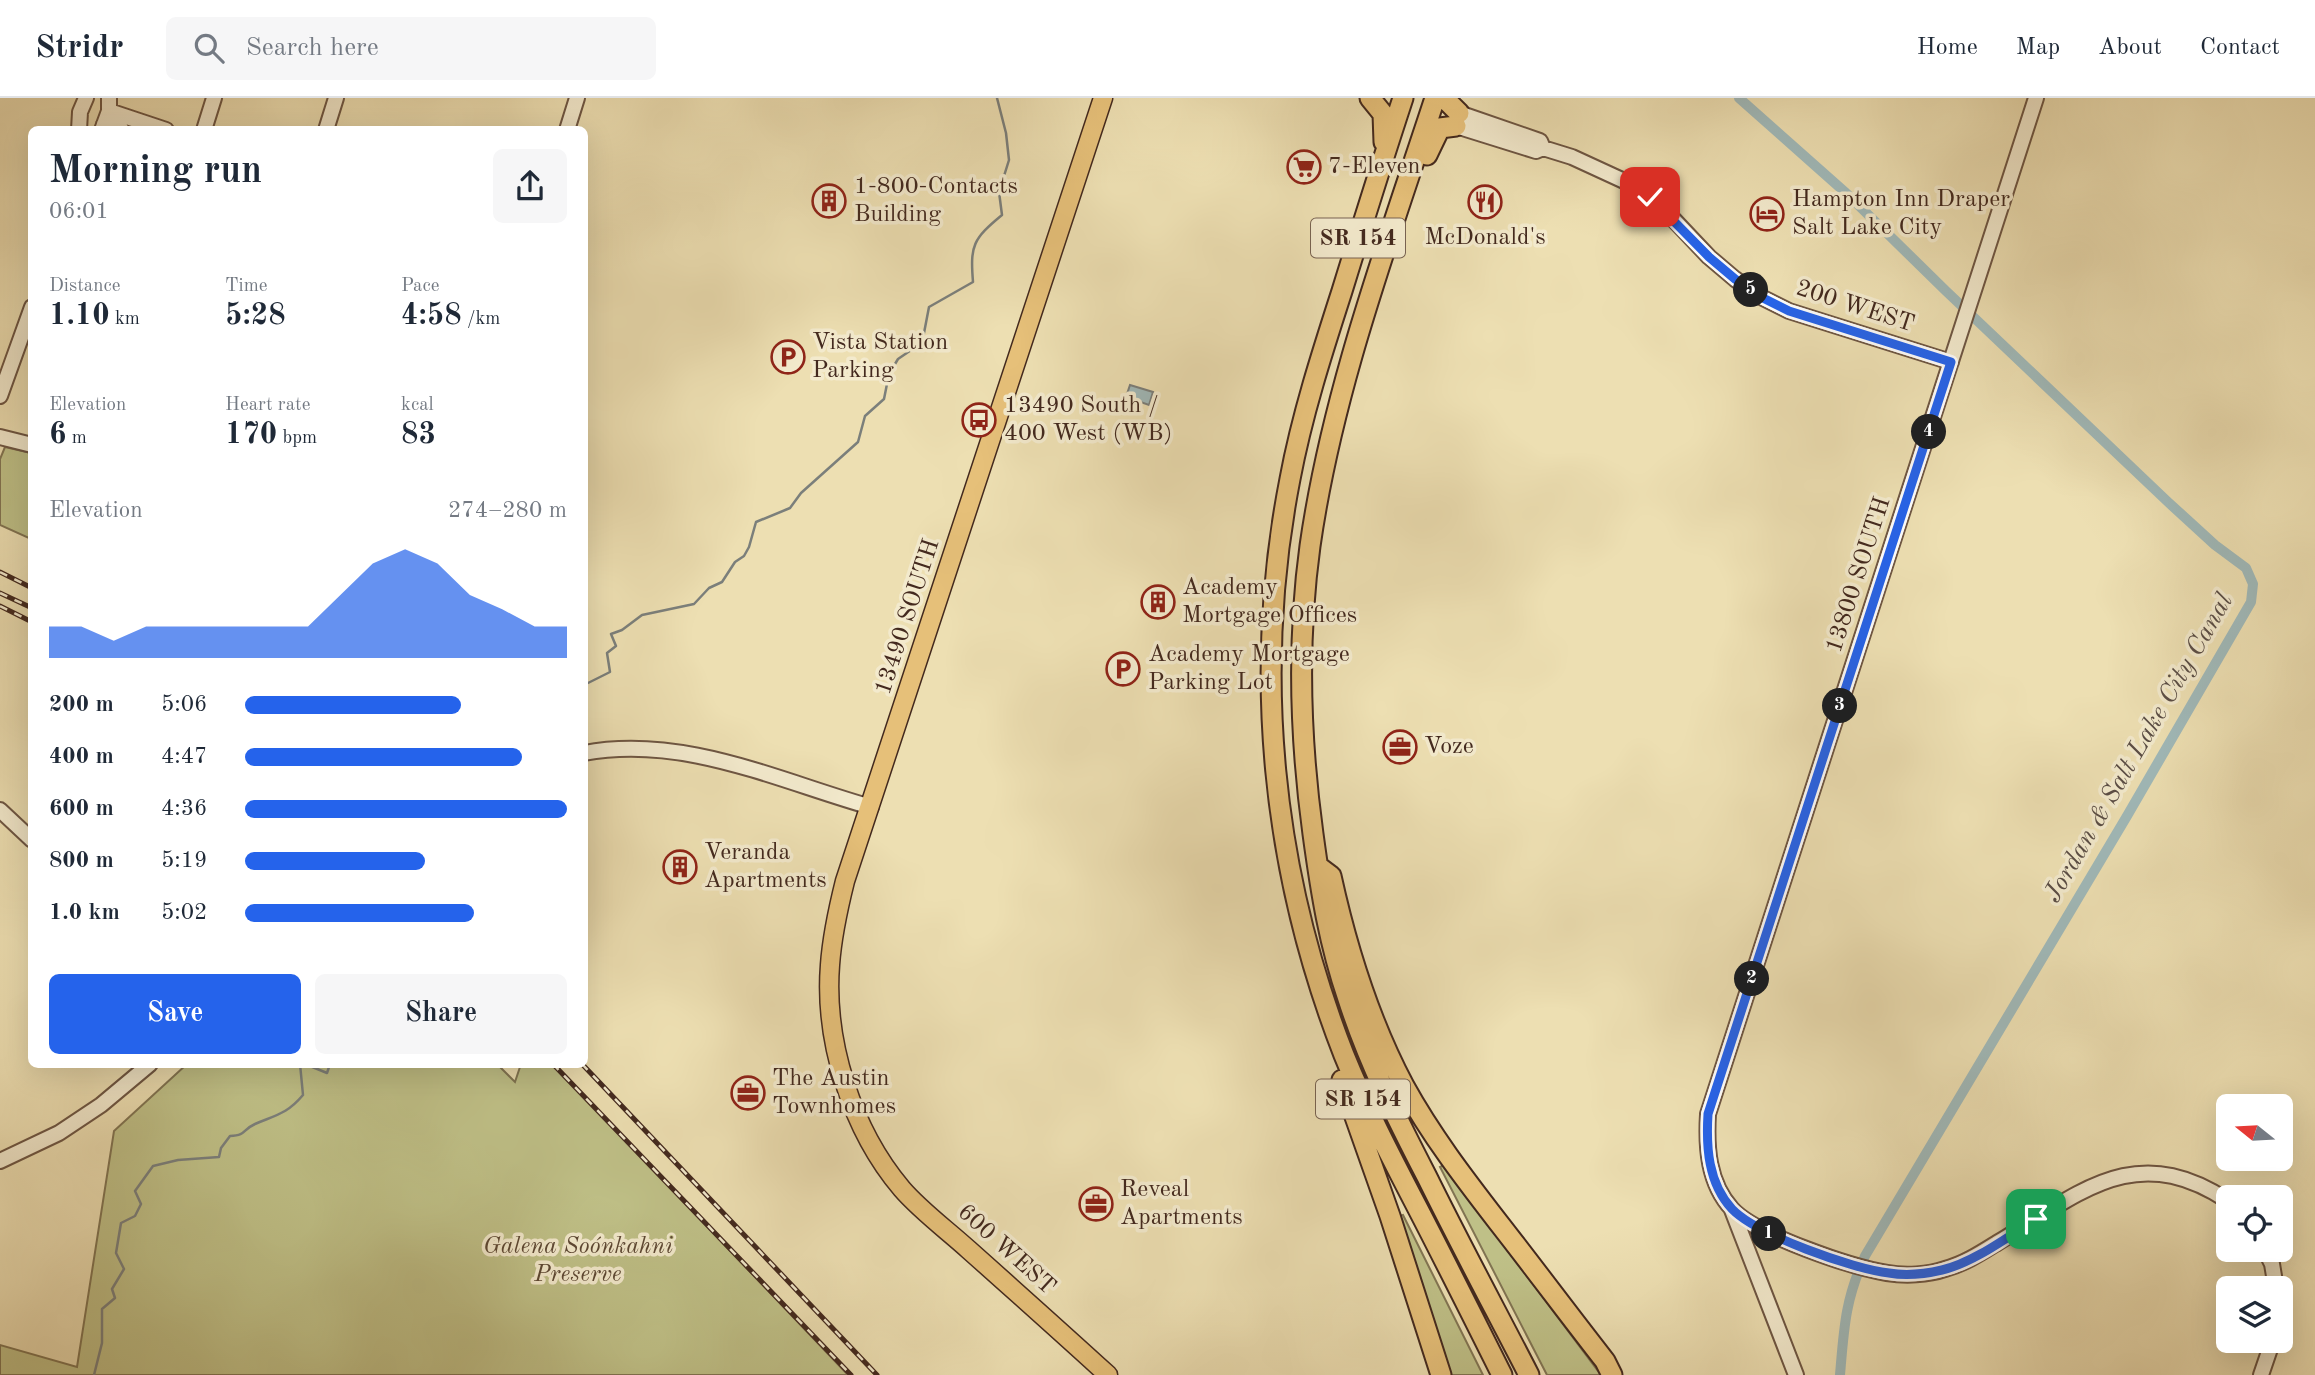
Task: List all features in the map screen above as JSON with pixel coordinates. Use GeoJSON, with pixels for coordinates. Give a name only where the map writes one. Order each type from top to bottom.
{"type":"FeatureCollection","features":[{"type":"Feature","properties":{"kind":"highway"},"geometry":{"type":"LineString","coordinates":[[1370,98],[1383,114],[1382,160]]}},
{"type":"Feature","properties":{"kind":"highway","name":"SR 154"},"geometry":{"type":"LineString","coordinates":[[1403,98],[1307,406],[1286,498],[1277,559],[1270,647],[1270,721],[1279,802],[1306,938],[1345,1056],[1373,1119],[1502,1375]]}},
{"type":"Feature","properties":{"kind":"highway","name":"SR 154"},"geometry":{"type":"LineString","coordinates":[[1435,98],[1333,427],[1310,546],[1304,605],[1301,680],[1303,743],[1328,931],[1360,1033],[1402,1129],[1529,1375]]}},
{"type":"Feature","properties":{"kind":"highway"},"geometry":{"type":"LineString","coordinates":[[1396,219],[1409,210],[1429,150],[1440,128],[1457,120],[1444,98]]}},
{"type":"Feature","properties":{"kind":"highway"},"geometry":{"type":"LineString","coordinates":[[1279,802],[1274,835],[1287,904],[1305,974],[1368,1153],[1432,1347],[1438,1375]]}},
{"type":"Feature","properties":{"kind":"highway"},"geometry":{"type":"LineString","coordinates":[[1318,867],[1331,876],[1350,952],[1367,1003],[1392,1061],[1416,1107],[1444,1151],[1609,1368],[1614,1367],[1620,1375]]}},
{"type":"Feature","properties":{"kind":"main road","name":"13490 SOUTH"},"geometry":{"type":"LineString","coordinates":[[878,1154],[856,1110],[834,1040],[830,1006],[830,967],[834,925],[845,881],[1103,98]]}},
{"type":"Feature","properties":{"kind":"main road","name":"600 WEST"},"geometry":{"type":"LineString","coordinates":[[878,1154],[903,1190],[1108,1375]]}},
{"type":"Feature","properties":{"kind":"street"},"geometry":{"type":"LineString","coordinates":[[79,126],[80,112],[86,98]]}},
{"type":"Feature","properties":{"kind":"street"},"geometry":{"type":"LineString","coordinates":[[205,126],[214,98]]}},
{"type":"Feature","properties":{"kind":"street"},"geometry":{"type":"LineString","coordinates":[[327,126],[336,98]]}},
{"type":"Feature","properties":{"kind":"street"},"geometry":{"type":"LineString","coordinates":[[568,126],[577,98]]}},
{"type":"Feature","properties":{"kind":"street","name":"13800 SOUTH"},"geometry":{"type":"LineString","coordinates":[[1730,1207],[1718,1188],[1710,1166],[1706,1143],[1708,1114],[2036,98]]}},
{"type":"Feature","properties":{"kind":"street"},"geometry":{"type":"LineString","coordinates":[[106,115],[150,126]]}},
{"type":"Feature","properties":{"kind":"street","name":"200 WEST"},"geometry":{"type":"LineString","coordinates":[[1457,120],[1536,151],[1543,148],[1572,157],[1634,186],[1659,204],[1709,257],[1735,279],[1761,297],[1789,311],[1951,362]]}},
{"type":"Feature","properties":{"kind":"street"},"geometry":{"type":"LineString","coordinates":[[0,396],[28,318]]}},
{"type":"Feature","properties":{"kind":"street"},"geometry":{"type":"LineString","coordinates":[[0,437],[28,444]]}},
{"type":"Feature","properties":{"kind":"street"},"geometry":{"type":"LineString","coordinates":[[588,753],[621,749],[673,752],[722,762],[871,807]]}},
{"type":"Feature","properties":{"kind":"street"},"geometry":{"type":"LineString","coordinates":[[0,810],[28,836]]}},
{"type":"Feature","properties":{"kind":"street"},"geometry":{"type":"LineString","coordinates":[[0,1161],[59,1133],[101,1105],[145,1068]]}},
{"type":"Feature","properties":{"kind":"street"},"geometry":{"type":"LineString","coordinates":[[1730,1207],[1750,1224],[1772,1235],[1870,1270],[1914,1274],[1945,1269],[1978,1255],[2095,1184],[2119,1175],[2147,1171],[2206,1186],[2216,1193]]}},
{"type":"Feature","properties":{"kind":"street"},"geometry":{"type":"LineString","coordinates":[[1730,1207],[1796,1375]]}},
{"type":"Feature","properties":{"kind":"street"},"geometry":{"type":"LineString","coordinates":[[2261,1375],[2269,1353]]}},
{"type":"Feature","properties":{"kind":"green space"},"geometry":{"type":"Polygon","coordinates":[[[5,447],[28,452],[28,538],[0,525],[0,459],[5,447]]]}},
{"type":"Feature","properties":{"kind":"green space","name":"Galena Soónkahni Preserve"},"geometry":{"type":"Polygon","coordinates":[[[183,1068],[501,1068],[515,1082],[520,1068],[557,1068],[848,1375],[0,1375],[0,1345],[77,1367],[114,1131],[183,1068]]]}},
{"type":"Feature","properties":{"kind":"green space"},"geometry":{"type":"Polygon","coordinates":[[[1444,1165],[1601,1375],[1547,1375],[1440,1167],[1444,1165]]]}},
{"type":"Feature","properties":{"kind":"green space"},"geometry":{"type":"Polygon","coordinates":[[[1403,1215],[1483,1375],[1450,1375],[1399,1216],[1403,1215]]]}},
{"type":"Feature","properties":{"kind":"water"},"geometry":{"type":"Polygon","coordinates":[[[1130,385],[1153,392],[1149,405],[1126,397],[1130,385]]]}},
{"type":"Feature","properties":{"kind":"waterway"},"geometry":{"type":"LineString","coordinates":[[588,683],[610,672],[607,653],[616,646],[611,634],[622,630],[642,615],[694,604],[709,588],[722,582],[735,562],[744,556],[756,522],[790,508],[801,493],[858,442],[865,416],[884,399],[889,374],[898,359],[917,346],[924,333],[929,307],[973,282],[973,251],[979,237],[1002,215],[999,192],[1009,160],[1006,133],[997,98]]}},
{"type":"Feature","properties":{"kind":"waterway","name":"Jordan & Salt Lake City Canal"},"geometry":{"type":"LineString","coordinates":[[1739,98],[1846,193],[2168,502],[2215,545],[2246,568],[2253,584],[2251,602],[1865,1256],[1849,1301],[1840,1375]]}},
{"type":"Feature","properties":{"kind":"waterway"},"geometry":{"type":"LineString","coordinates":[[94,1375],[102,1343],[102,1309],[115,1298],[112,1289],[124,1269],[116,1253],[121,1223],[135,1216],[141,1204],[135,1191],[153,1166],[178,1160],[219,1157],[221,1148],[230,1136],[242,1133],[292,1106],[303,1095],[300,1068]]}},
{"type":"Feature","properties":{"kind":"waterway"},"geometry":{"type":"LineString","coordinates":[[315,1068],[327,1073],[329,1068]]}},
{"type":"Feature","properties":{"kind":"railway"},"geometry":{"type":"LineString","coordinates":[[0,572],[28,586]]}},
{"type":"Feature","properties":{"kind":"railway"},"geometry":{"type":"LineString","coordinates":[[0,593],[28,606]]}},
{"type":"Feature","properties":{"kind":"railway"},"geometry":{"type":"LineString","coordinates":[[0,606],[28,620]]}},
{"type":"Feature","properties":{"kind":"railway"},"geometry":{"type":"LineString","coordinates":[[557,1068],[851,1375]]}},
{"type":"Feature","properties":{"kind":"railway"},"geometry":{"type":"LineString","coordinates":[[586,1068],[877,1375]]}},
{"type":"Feature","properties":{"kind":"place","name":"7-Eleven"},"geometry":{"type":"Point","coordinates":[1304,167]}},
{"type":"Feature","properties":{"kind":"place","name":"1-800-Contacts Building"},"geometry":{"type":"Point","coordinates":[829,201]}},
{"type":"Feature","properties":{"kind":"place","name":"McDonald's"},"geometry":{"type":"Point","coordinates":[1485,202]}},
{"type":"Feature","properties":{"kind":"place","name":"Hampton Inn Draper Salt Lake City"},"geometry":{"type":"Point","coordinates":[1767,214]}},
{"type":"Feature","properties":{"kind":"place","name":"Vista Station Parking"},"geometry":{"type":"Point","coordinates":[788,357]}},
{"type":"Feature","properties":{"kind":"place","name":"13490 South / 400 West (WB)"},"geometry":{"type":"Point","coordinates":[979,420]}},
{"type":"Feature","properties":{"kind":"place","name":"Academy Mortgage Offices"},"geometry":{"type":"Point","coordinates":[1158,602]}},
{"type":"Feature","properties":{"kind":"place","name":"Academy Mortgage Parking Lot"},"geometry":{"type":"Point","coordinates":[1123,669]}},
{"type":"Feature","properties":{"kind":"place","name":"Voze"},"geometry":{"type":"Point","coordinates":[1400,747]}},
{"type":"Feature","properties":{"kind":"place","name":"Veranda Apartments"},"geometry":{"type":"Point","coordinates":[680,867]}},
{"type":"Feature","properties":{"kind":"place","name":"The Austin Townhomes"},"geometry":{"type":"Point","coordinates":[748,1093]}},
{"type":"Feature","properties":{"kind":"place","name":"Reveal Apartments"},"geometry":{"type":"Point","coordinates":[1096,1204]}},
{"type":"Feature","properties":{"kind":"route"},"geometry":{"type":"LineString","coordinates":[[1650,197],[1709,257],[1761,297],[1789,311],[1951,362],[1708,1114],[1706,1143],[1718,1188],[1731,1208],[1750,1224],[1772,1235],[1870,1270],[1891,1274],[1914,1274],[1945,1269],[1978,1255],[2036,1219]]}}]}
